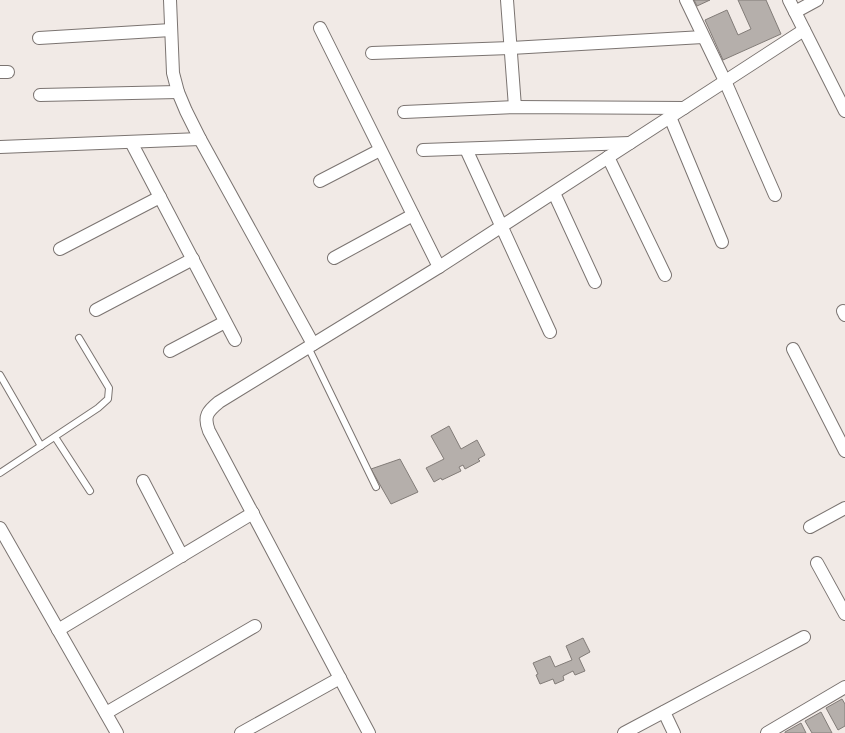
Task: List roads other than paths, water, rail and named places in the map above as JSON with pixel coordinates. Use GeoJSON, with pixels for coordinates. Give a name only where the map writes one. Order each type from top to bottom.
{"type":"FeatureCollection","features":[{"type":"Feature","properties":{"kind":"street"},"geometry":{"type":"LineString","coordinates":[[170,0],[173,73],[178,92],[200,139],[310,346]]}},
{"type":"Feature","properties":{"kind":"street"},"geometry":{"type":"LineString","coordinates":[[507,0],[515,107]]}},
{"type":"Feature","properties":{"kind":"street"},"geometry":{"type":"LineString","coordinates":[[686,0],[725,81],[775,194]]}},
{"type":"Feature","properties":{"kind":"street"},"geometry":{"type":"LineString","coordinates":[[789,0],[845,111]]}},
{"type":"Feature","properties":{"kind":"street"},"geometry":{"type":"LineString","coordinates":[[795,12],[817,0]]}},
{"type":"Feature","properties":{"kind":"street"},"geometry":{"type":"LineString","coordinates":[[320,28],[439,268]]}},
{"type":"Feature","properties":{"kind":"street"},"geometry":{"type":"LineString","coordinates":[[39,38],[171,30]]}},
{"type":"Feature","properties":{"kind":"street"},"geometry":{"type":"LineString","coordinates":[[369,733],[209,431],[206,423],[207,416],[211,409],[219,402],[439,268],[804,30]]}},
{"type":"Feature","properties":{"kind":"street"},"geometry":{"type":"LineString","coordinates":[[372,53],[510,48],[703,38]]}},
{"type":"Feature","properties":{"kind":"street"},"geometry":{"type":"LineString","coordinates":[[40,95],[178,92]]}},
{"type":"Feature","properties":{"kind":"street"},"geometry":{"type":"LineString","coordinates":[[404,112],[515,107],[684,108]]}},
{"type":"Feature","properties":{"kind":"street"},"geometry":{"type":"LineString","coordinates":[[670,117],[722,242]]}},
{"type":"Feature","properties":{"kind":"street"},"geometry":{"type":"LineString","coordinates":[[0,147],[200,139]]}},
{"type":"Feature","properties":{"kind":"street"},"geometry":{"type":"LineString","coordinates":[[131,142],[235,340]]}},
{"type":"Feature","properties":{"kind":"street"},"geometry":{"type":"LineString","coordinates":[[423,150],[631,142]]}},
{"type":"Feature","properties":{"kind":"street"},"geometry":{"type":"LineString","coordinates":[[466,149],[550,332]]}},
{"type":"Feature","properties":{"kind":"street"},"geometry":{"type":"LineString","coordinates":[[320,181],[380,150]]}},
{"type":"Feature","properties":{"kind":"street"},"geometry":{"type":"LineString","coordinates":[[608,157],[665,275]]}},
{"type":"Feature","properties":{"kind":"street"},"geometry":{"type":"LineString","coordinates":[[554,193],[595,282]]}},
{"type":"Feature","properties":{"kind":"street"},"geometry":{"type":"LineString","coordinates":[[60,249],[160,197]]}},
{"type":"Feature","properties":{"kind":"street"},"geometry":{"type":"LineString","coordinates":[[334,258],[413,215]]}},
{"type":"Feature","properties":{"kind":"street"},"geometry":{"type":"LineString","coordinates":[[96,310],[193,259]]}},
{"type":"Feature","properties":{"kind":"street"},"geometry":{"type":"LineString","coordinates":[[170,351],[225,322]]}},
{"type":"Feature","properties":{"kind":"street"},"geometry":{"type":"LineString","coordinates":[[793,349],[845,451]]}},
{"type":"Feature","properties":{"kind":"street"},"geometry":{"type":"LineString","coordinates":[[143,481],[182,556]]}},
{"type":"Feature","properties":{"kind":"street"},"geometry":{"type":"LineString","coordinates":[[810,527],[845,508]]}},
{"type":"Feature","properties":{"kind":"street"},"geometry":{"type":"LineString","coordinates":[[58,630],[253,513]]}},
{"type":"Feature","properties":{"kind":"street"},"geometry":{"type":"LineString","coordinates":[[0,528],[117,733]]}},
{"type":"Feature","properties":{"kind":"street"},"geometry":{"type":"LineString","coordinates":[[817,563],[845,614]]}},
{"type":"Feature","properties":{"kind":"street"},"geometry":{"type":"LineString","coordinates":[[106,713],[255,626]]}},
{"type":"Feature","properties":{"kind":"street"},"geometry":{"type":"LineString","coordinates":[[624,733],[804,637]]}},
{"type":"Feature","properties":{"kind":"street"},"geometry":{"type":"LineString","coordinates":[[241,733],[340,678]]}},
{"type":"Feature","properties":{"kind":"street"},"geometry":{"type":"LineString","coordinates":[[767,733],[845,687]]}},
{"type":"Feature","properties":{"kind":"street"},"geometry":{"type":"LineString","coordinates":[[664,712],[674,733]]}},
{"type":"Feature","properties":{"kind":"lane"},"geometry":{"type":"LineString","coordinates":[[0,473],[98,408],[108,398],[109,388],[79,338]]}},
{"type":"Feature","properties":{"kind":"lane"},"geometry":{"type":"LineString","coordinates":[[310,346],[376,487]]}},
{"type":"Feature","properties":{"kind":"lane"},"geometry":{"type":"LineString","coordinates":[[0,375],[41,446]]}},
{"type":"Feature","properties":{"kind":"lane"},"geometry":{"type":"LineString","coordinates":[[55,437],[90,491]]}}]}
